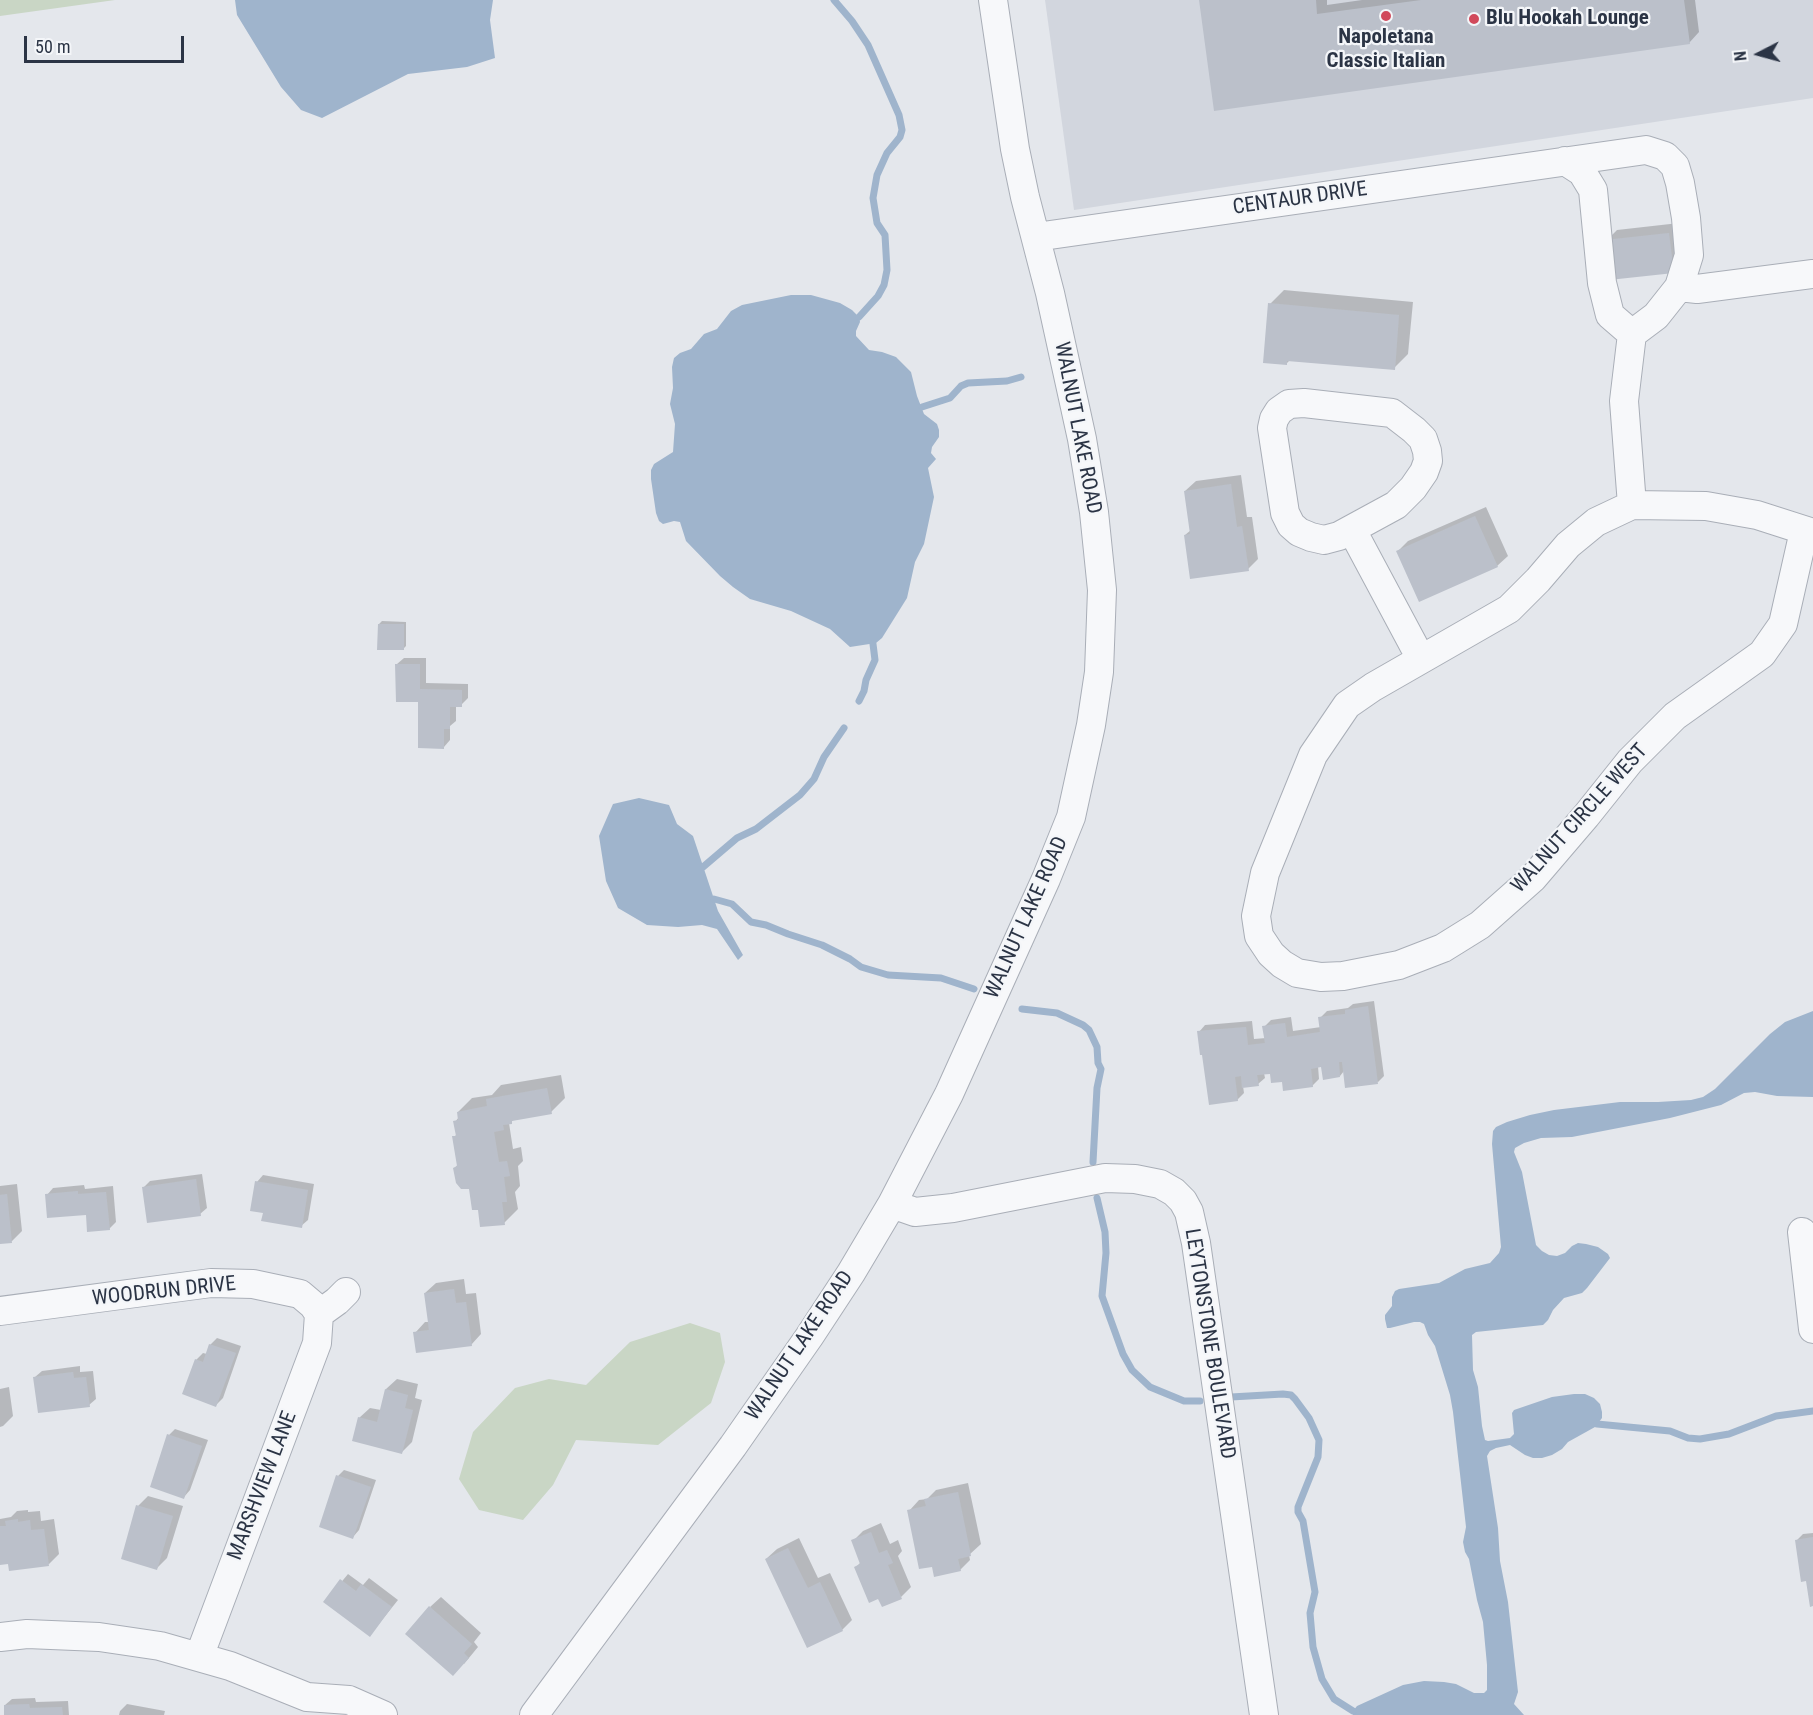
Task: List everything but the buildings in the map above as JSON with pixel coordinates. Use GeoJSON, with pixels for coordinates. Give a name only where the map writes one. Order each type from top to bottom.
{"type":"FeatureCollection","features":[{"type":"Feature","properties":{"kind":"street","name":"WALNUT LAKE ROAD"},"geometry":{"type":"LineString","coordinates":[[534,1715],[739,1437],[842,1287],[892,1204],[949,1094],[1046,879],[1071,817],[1090,731],[1099,672],[1102,590],[1094,512],[1082,439],[1015,149],[993,0]]}},
{"type":"Feature","properties":{"kind":"street","name":"CENTAUR DRIVE"},"geometry":{"type":"LineString","coordinates":[[1036,237],[1646,150],[1665,156],[1675,166],[1680,183],[1689,255],[1679,287]]}},
{"type":"Feature","properties":{"kind":"street"},"geometry":{"type":"LineString","coordinates":[[1565,161],[1582,172],[1593,190],[1602,283],[1610,315],[1632,334]]}},
{"type":"Feature","properties":{"kind":"street"},"geometry":{"type":"LineString","coordinates":[[1632,505],[1624,401],[1632,334],[1656,316],[1679,287],[1697,289],[1813,274]]}},
{"type":"Feature","properties":{"kind":"street"},"geometry":{"type":"LineString","coordinates":[[1304,403],[1392,413],[1422,439],[1428,461],[1424,472],[1413,488],[1396,505],[1352,531],[1324,540],[1311,537],[1299,532],[1291,525],[1285,513],[1272,428],[1279,411],[1289,404],[1304,403]]}},
{"type":"Feature","properties":{"kind":"street"},"geometry":{"type":"LineString","coordinates":[[1352,531],[1421,659],[1509,609],[1539,580],[1568,545],[1596,522],[1632,505],[1706,506],[1757,515],[1808,532]]}},
{"type":"Feature","properties":{"kind":"street","name":"WALNUT CIRCLE WEST"},"geometry":{"type":"LineString","coordinates":[[1421,659],[1347,705],[1313,754],[1265,873],[1256,916],[1259,936],[1271,954],[1297,973],[1321,977],[1343,976],[1399,966],[1443,948],[1480,925],[1533,878],[1630,761],[1675,716],[1762,654],[1783,624],[1808,532]]}},
{"type":"Feature","properties":{"kind":"street","name":"LEYTONSTONE BOULEVARD"},"geometry":{"type":"LineString","coordinates":[[892,1204],[915,1212],[953,1208],[1105,1179],[1135,1179],[1160,1184],[1174,1192],[1183,1201],[1189,1212],[1196,1243],[1264,1715]]}},
{"type":"Feature","properties":{"kind":"street"},"geometry":{"type":"LineString","coordinates":[[1802,1232],[1813,1329]]}},
{"type":"Feature","properties":{"kind":"street","name":"WOODRUN DRIVE"},"geometry":{"type":"LineString","coordinates":[[0,1311],[211,1283],[253,1284],[300,1294],[313,1305],[319,1314]]}},
{"type":"Feature","properties":{"kind":"street"},"geometry":{"type":"LineString","coordinates":[[319,1314],[346,1292]]}},
{"type":"Feature","properties":{"kind":"street","name":"MARSHVIEW LANE"},"geometry":{"type":"LineString","coordinates":[[199,1657],[317,1343],[319,1314]]}},
{"type":"Feature","properties":{"kind":"street"},"geometry":{"type":"LineString","coordinates":[[0,1637],[27,1635],[99,1637],[160,1646],[230,1666],[314,1706],[350,1700],[383,1715]]}},
{"type":"Feature","properties":{"kind":"shaded area"},"geometry":{"type":"Polygon","coordinates":[[[1045,0],[1813,0],[1813,98],[1074,210],[1045,0]]]}},
{"type":"Feature","properties":{"kind":"green space"},"geometry":{"type":"Polygon","coordinates":[[[0,0],[115,0],[0,16],[0,0]]]}},
{"type":"Feature","properties":{"kind":"green space"},"geometry":{"type":"Polygon","coordinates":[[[690,1323],[720,1333],[725,1362],[711,1403],[658,1445],[576,1440],[553,1485],[523,1520],[479,1510],[459,1479],[473,1432],[515,1388],[549,1379],[586,1385],[630,1342],[690,1323]]]}},
{"type":"Feature","properties":{"kind":"water"},"geometry":{"type":"Polygon","coordinates":[[[235,0],[493,0],[490,20],[495,58],[467,67],[408,74],[322,118],[301,110],[281,87],[237,15],[235,0]]]}},
{"type":"Feature","properties":{"kind":"water"},"geometry":{"type":"Polygon","coordinates":[[[791,295],[811,295],[840,303],[852,310],[859,317],[860,322],[856,336],[869,350],[896,357],[911,372],[924,414],[937,424],[939,430],[939,437],[931,453],[936,459],[928,468],[934,497],[924,544],[915,562],[907,598],[882,638],[876,643],[850,647],[830,629],[791,611],[750,599],[720,576],[686,541],[680,522],[663,524],[656,513],[651,470],[654,464],[673,452],[675,424],[670,404],[674,358],[691,349],[704,334],[717,329],[731,311],[742,305],[791,295]]]}},
{"type":"Feature","properties":{"kind":"water"},"geometry":{"type":"Polygon","coordinates":[[[639,798],[669,805],[677,824],[693,836],[718,911],[743,955],[738,960],[717,929],[702,925],[678,927],[647,925],[618,908],[606,881],[599,836],[613,804],[639,798]]]}},
{"type":"Feature","properties":{"kind":"water"},"geometry":{"type":"Polygon","coordinates":[[[1813,1011],[1813,1097],[1744,1093],[1721,1105],[1670,1118],[1572,1137],[1541,1138],[1515,1148],[1514,1152],[1522,1172],[1536,1245],[1549,1255],[1557,1256],[1578,1243],[1586,1244],[1598,1247],[1610,1258],[1582,1293],[1564,1298],[1543,1325],[1476,1332],[1472,1335],[1473,1370],[1478,1387],[1485,1440],[1510,1438],[1514,1434],[1512,1413],[1514,1410],[1552,1397],[1585,1394],[1600,1404],[1602,1412],[1602,1418],[1595,1427],[1568,1442],[1552,1455],[1533,1458],[1510,1445],[1496,1448],[1487,1456],[1498,1528],[1500,1561],[1508,1602],[1518,1692],[1514,1704],[1524,1715],[1353,1715],[1357,1706],[1403,1685],[1424,1681],[1456,1684],[1474,1693],[1484,1693],[1487,1690],[1483,1622],[1463,1542],[1466,1527],[1450,1395],[1435,1346],[1424,1324],[1414,1322],[1387,1328],[1385,1315],[1392,1306],[1395,1291],[1439,1283],[1465,1269],[1490,1263],[1499,1253],[1501,1247],[1492,1144],[1493,1131],[1507,1122],[1554,1110],[1620,1102],[1658,1102],[1703,1097],[1715,1089],[1785,1022],[1813,1011]]]}},
{"type":"Feature","properties":{"kind":"waterway"},"geometry":{"type":"LineString","coordinates":[[834,0],[868,45],[899,115],[902,130],[900,137],[887,153],[877,175],[873,198],[877,223],[885,235],[887,270],[884,285],[878,296],[859,317]]}},
{"type":"Feature","properties":{"kind":"waterway"},"geometry":{"type":"LineString","coordinates":[[922,407],[950,398],[961,386],[968,383],[1007,381],[1021,377]]}},
{"type":"Feature","properties":{"kind":"waterway"},"geometry":{"type":"LineString","coordinates":[[859,701],[875,660],[873,644]]}},
{"type":"Feature","properties":{"kind":"waterway"},"geometry":{"type":"LineString","coordinates":[[703,867],[737,838],[756,829],[800,795],[814,779],[824,757],[844,728]]}},
{"type":"Feature","properties":{"kind":"waterway"},"geometry":{"type":"LineString","coordinates":[[714,899],[732,904],[751,922],[822,945],[861,967],[888,975],[941,978],[974,989]]}},
{"type":"Feature","properties":{"kind":"waterway"},"geometry":{"type":"LineString","coordinates":[[1022,1009],[1057,1013],[1083,1025],[1089,1030],[1097,1047],[1098,1063],[1101,1069],[1097,1088],[1093,1162]]}},
{"type":"Feature","properties":{"kind":"waterway"},"geometry":{"type":"LineString","coordinates":[[1097,1198],[1105,1232],[1106,1253],[1102,1296],[1123,1354],[1132,1370],[1150,1387],[1184,1401],[1200,1401]]}},
{"type":"Feature","properties":{"kind":"waterway"},"geometry":{"type":"LineString","coordinates":[[1231,1397],[1291,1395],[1309,1418],[1319,1440],[1318,1457],[1298,1507],[1303,1521],[1315,1592],[1310,1613],[1313,1647],[1322,1679],[1334,1699],[1353,1711]]}},
{"type":"Feature","properties":{"kind":"waterway"},"geometry":{"type":"LineString","coordinates":[[1597,1424],[1670,1431],[1688,1438],[1700,1439],[1729,1434],[1776,1416],[1813,1411]]}},
{"type":"Feature","properties":{"kind":"place","name":"Napoletana Classic Italian"},"geometry":{"type":"Point","coordinates":[1386,16]}},
{"type":"Feature","properties":{"kind":"place","name":"Blu Hookah Lounge"},"geometry":{"type":"Point","coordinates":[1474,19]}}]}
